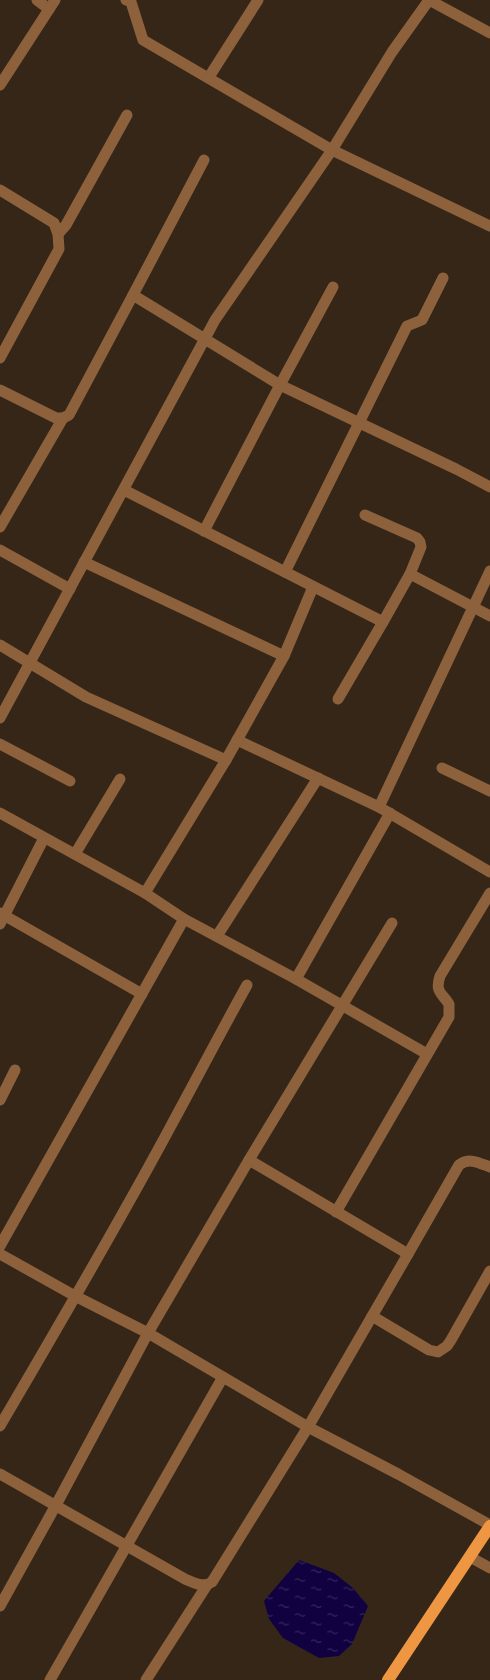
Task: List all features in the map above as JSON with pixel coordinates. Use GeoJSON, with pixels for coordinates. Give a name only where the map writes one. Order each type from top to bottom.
{"type":"FeatureCollection","features":[{"type":"Feature","properties":{"kind":"main road"},"geometry":{"type":"LineString","coordinates":[[388,1680],[490,1526]]}},
{"type":"Feature","properties":{"kind":"street"},"geometry":{"type":"LineString","coordinates":[[0,85],[52,5],[37,0]]}},
{"type":"Feature","properties":{"kind":"street"},"geometry":{"type":"LineString","coordinates":[[126,0],[131,2],[143,40],[332,150],[490,226]]}},
{"type":"Feature","properties":{"kind":"street"},"geometry":{"type":"LineString","coordinates":[[209,78],[258,0]]}},
{"type":"Feature","properties":{"kind":"street"},"geometry":{"type":"LineString","coordinates":[[0,718],[222,309],[332,150],[392,52],[429,0],[490,33]]}},
{"type":"Feature","properties":{"kind":"street"},"geometry":{"type":"LineString","coordinates":[[58,234],[66,225],[127,115]]}},
{"type":"Feature","properties":{"kind":"street"},"geometry":{"type":"LineString","coordinates":[[0,527],[63,418],[69,414],[204,160]]}},
{"type":"Feature","properties":{"kind":"street"},"geometry":{"type":"LineString","coordinates":[[0,190],[54,224],[58,234],[58,248],[0,358]]}},
{"type":"Feature","properties":{"kind":"street"},"geometry":{"type":"LineString","coordinates":[[285,572],[408,326],[422,320],[443,278]]}},
{"type":"Feature","properties":{"kind":"street"},"geometry":{"type":"LineString","coordinates":[[204,531],[333,287]]}},
{"type":"Feature","properties":{"kind":"street"},"geometry":{"type":"LineString","coordinates":[[133,295],[280,385],[490,487]]}},
{"type":"Feature","properties":{"kind":"street"},"geometry":{"type":"LineString","coordinates":[[0,390],[56,418],[63,418]]}},
{"type":"Feature","properties":{"kind":"street"},"geometry":{"type":"LineString","coordinates":[[124,490],[383,622]]}},
{"type":"Feature","properties":{"kind":"street"},"geometry":{"type":"LineString","coordinates":[[338,700],[410,574],[421,546],[417,538],[365,515]]}},
{"type":"Feature","properties":{"kind":"street"},"geometry":{"type":"LineString","coordinates":[[0,550],[70,589]]}},
{"type":"Feature","properties":{"kind":"street"},"geometry":{"type":"LineString","coordinates":[[84,562],[284,656]]}},
{"type":"Feature","properties":{"kind":"street"},"geometry":{"type":"LineString","coordinates":[[379,807],[490,571]]}},
{"type":"Feature","properties":{"kind":"street"},"geometry":{"type":"LineString","coordinates":[[410,574],[473,609],[490,616]]}},
{"type":"Feature","properties":{"kind":"street"},"geometry":{"type":"LineString","coordinates":[[144,893],[226,760],[284,656],[313,587]]}},
{"type":"Feature","properties":{"kind":"street"},"geometry":{"type":"LineString","coordinates":[[0,644],[86,697],[226,760]]}},
{"type":"Feature","properties":{"kind":"street"},"geometry":{"type":"LineString","coordinates":[[237,740],[379,807],[490,872]]}},
{"type":"Feature","properties":{"kind":"street"},"geometry":{"type":"LineString","coordinates":[[0,744],[70,781]]}},
{"type":"Feature","properties":{"kind":"street"},"geometry":{"type":"LineString","coordinates":[[442,768],[490,792]]}},
{"type":"Feature","properties":{"kind":"street"},"geometry":{"type":"LineString","coordinates":[[75,854],[120,778]]}},
{"type":"Feature","properties":{"kind":"street"},"geometry":{"type":"LineString","coordinates":[[217,936],[318,778]]}},
{"type":"Feature","properties":{"kind":"street"},"geometry":{"type":"LineString","coordinates":[[0,813],[427,1054]]}},
{"type":"Feature","properties":{"kind":"street"},"geometry":{"type":"LineString","coordinates":[[296,979],[390,813]]}},
{"type":"Feature","properties":{"kind":"street"},"geometry":{"type":"LineString","coordinates":[[44,838],[1,917],[142,994]]}},
{"type":"Feature","properties":{"kind":"street"},"geometry":{"type":"LineString","coordinates":[[336,1212],[449,1017],[450,1004],[440,994],[438,988],[440,976],[490,893]]}},
{"type":"Feature","properties":{"kind":"street"},"geometry":{"type":"LineString","coordinates":[[0,1246],[184,918]]}},
{"type":"Feature","properties":{"kind":"street"},"geometry":{"type":"LineString","coordinates":[[0,1606],[148,1333],[392,922]]}},
{"type":"Feature","properties":{"kind":"street"},"geometry":{"type":"LineString","coordinates":[[0,1426],[174,1122],[207,1056],[247,985]]}},
{"type":"Feature","properties":{"kind":"street"},"geometry":{"type":"LineString","coordinates":[[0,1100],[15,1070]]}},
{"type":"Feature","properties":{"kind":"street"},"geometry":{"type":"LineString","coordinates":[[249,1160],[408,1254]]}},
{"type":"Feature","properties":{"kind":"street"},"geometry":{"type":"LineString","coordinates":[[146,1680],[207,1585],[217,1575],[308,1427],[459,1165],[470,1160],[490,1167]]}},
{"type":"Feature","properties":{"kind":"street"},"geometry":{"type":"LineString","coordinates":[[0,1254],[148,1333],[308,1427],[398,1474],[490,1526]]}},
{"type":"Feature","properties":{"kind":"street"},"geometry":{"type":"LineString","coordinates":[[372,1316],[429,1350],[438,1352],[451,1340],[490,1271]]}},
{"type":"Feature","properties":{"kind":"street"},"geometry":{"type":"LineString","coordinates":[[50,1680],[223,1377]]}},
{"type":"Feature","properties":{"kind":"street"},"geometry":{"type":"LineString","coordinates":[[0,1474],[185,1578],[198,1584],[207,1585]]}},
{"type":"Feature","properties":{"kind":"street"},"geometry":{"type":"LineString","coordinates":[[470,1557],[490,1568]]}},
{"type":"Feature","properties":{"kind":"water"},"geometry":{"type":"Polygon","coordinates":[[[299,1560],[334,1573],[353,1588],[368,1606],[352,1644],[339,1656],[319,1658],[283,1638],[269,1619],[264,1601],[299,1560]]]}}]}
